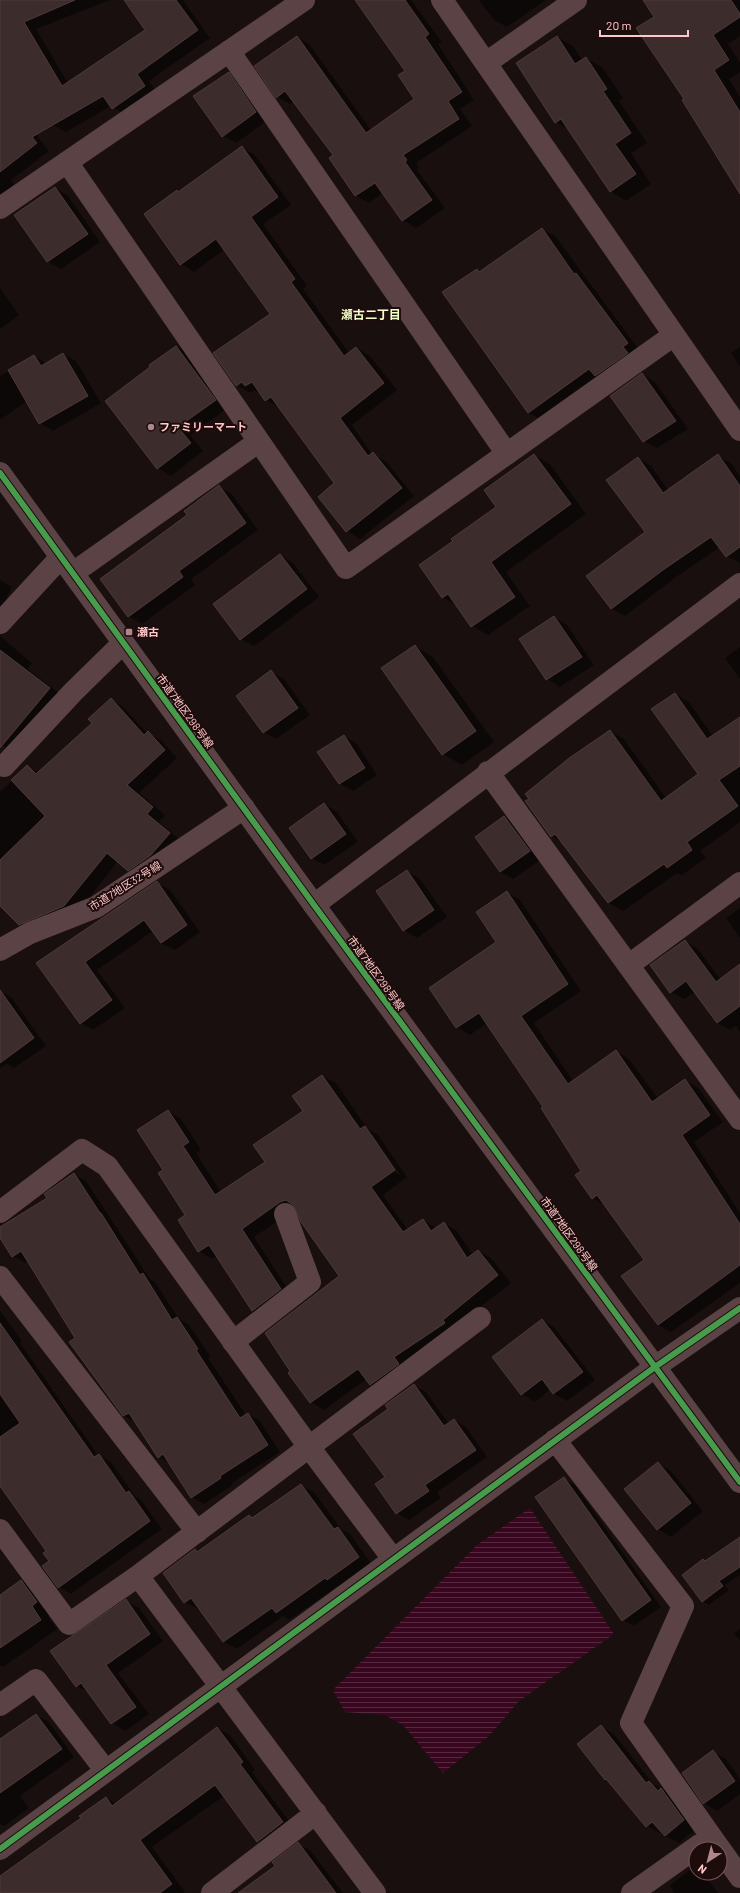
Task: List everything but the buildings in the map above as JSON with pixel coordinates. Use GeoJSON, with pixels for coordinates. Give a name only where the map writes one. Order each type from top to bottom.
{"type":"FeatureCollection","features":[{"type":"Feature","properties":{"kind":"street"},"geometry":{"type":"LineString","coordinates":[[0,208],[304,0]]}},
{"type":"Feature","properties":{"kind":"street"},"geometry":{"type":"LineString","coordinates":[[442,0],[740,430]]}},
{"type":"Feature","properties":{"kind":"street"},"geometry":{"type":"LineString","coordinates":[[486,63],[576,0]]}},
{"type":"Feature","properties":{"kind":"street"},"geometry":{"type":"LineString","coordinates":[[229,51],[507,454]]}},
{"type":"Feature","properties":{"kind":"street"},"geometry":{"type":"LineString","coordinates":[[67,162],[346,568],[674,335]]}},
{"type":"Feature","properties":{"kind":"street"},"geometry":{"type":"LineString","coordinates":[[0,623],[67,565],[258,442]]}},
{"type":"Feature","properties":{"kind":"street","name":"市道7地区298号線"},"geometry":{"type":"LineString","coordinates":[[0,473],[314,905],[740,1482]]}},
{"type":"Feature","properties":{"kind":"street"},"geometry":{"type":"LineString","coordinates":[[314,905],[488,772],[740,584]]}},
{"type":"Feature","properties":{"kind":"street"},"geometry":{"type":"LineString","coordinates":[[4,766],[73,692],[123,642]]}},
{"type":"Feature","properties":{"kind":"street"},"geometry":{"type":"LineString","coordinates":[[488,772],[740,1119]]}},
{"type":"Feature","properties":{"kind":"street","name":"市道7地区32号線"},"geometry":{"type":"LineString","coordinates":[[0,950],[30,933],[96,907],[244,808]]}},
{"type":"Feature","properties":{"kind":"street"},"geometry":{"type":"LineString","coordinates":[[628,965],[740,883]]}},
{"type":"Feature","properties":{"kind":"street"},"geometry":{"type":"LineString","coordinates":[[0,1212],[82,1150],[107,1166],[309,1447],[393,1559]]}},
{"type":"Feature","properties":{"kind":"street"},"geometry":{"type":"LineString","coordinates":[[233,1342],[310,1282],[285,1214]]}},
{"type":"Feature","properties":{"kind":"street"},"geometry":{"type":"LineString","coordinates":[[0,1277],[197,1532]]}},
{"type":"Feature","properties":{"kind":"street"},"geometry":{"type":"LineString","coordinates":[[0,1849],[555,1440],[655,1367],[740,1308]]}},
{"type":"Feature","properties":{"kind":"street"},"geometry":{"type":"LineString","coordinates":[[0,1530],[69,1624],[138,1576],[480,1318]]}},
{"type":"Feature","properties":{"kind":"street"},"geometry":{"type":"LineString","coordinates":[[555,1440],[683,1606],[631,1723],[714,1841]]}},
{"type":"Feature","properties":{"kind":"street"},"geometry":{"type":"LineString","coordinates":[[138,1576],[375,1893]]}},
{"type":"Feature","properties":{"kind":"street"},"geometry":{"type":"LineString","coordinates":[[0,1705],[36,1680],[106,1771]]}},
{"type":"Feature","properties":{"kind":"street"},"geometry":{"type":"LineString","coordinates":[[212,1893],[316,1813]]}},
{"type":"Feature","properties":{"kind":"street"},"geometry":{"type":"LineString","coordinates":[[728,1860],[740,1877]]}},
{"type":"Feature","properties":{"kind":"street"},"geometry":{"type":"LineString","coordinates":[[632,1893],[688,1861]]}},
{"type":"Feature","properties":{"kind":"shaded area"},"geometry":{"type":"Polygon","coordinates":[[[530,1508],[614,1634],[519,1701],[489,1736],[443,1773],[403,1725],[385,1715],[345,1712],[333,1690],[477,1545],[530,1508]]]}},
{"type":"Feature","properties":{"kind":"cycle path"},"geometry":{"type":"LineString","coordinates":[[0,473],[314,905],[740,1482]]}},
{"type":"Feature","properties":{"kind":"cycle path"},"geometry":{"type":"LineString","coordinates":[[0,1849],[655,1367],[740,1308]]}},
{"type":"Feature","properties":{"kind":"place","name":"ファミリーマート"},"geometry":{"type":"Point","coordinates":[151,427]}},
{"type":"Feature","properties":{"kind":"place","name":"瀬古"},"geometry":{"type":"Point","coordinates":[129,632]}},
{"type":"Feature","properties":{"kind":"district","name":"瀬古二丁目"},"geometry":{"type":"Point","coordinates":[371,315]}}]}
